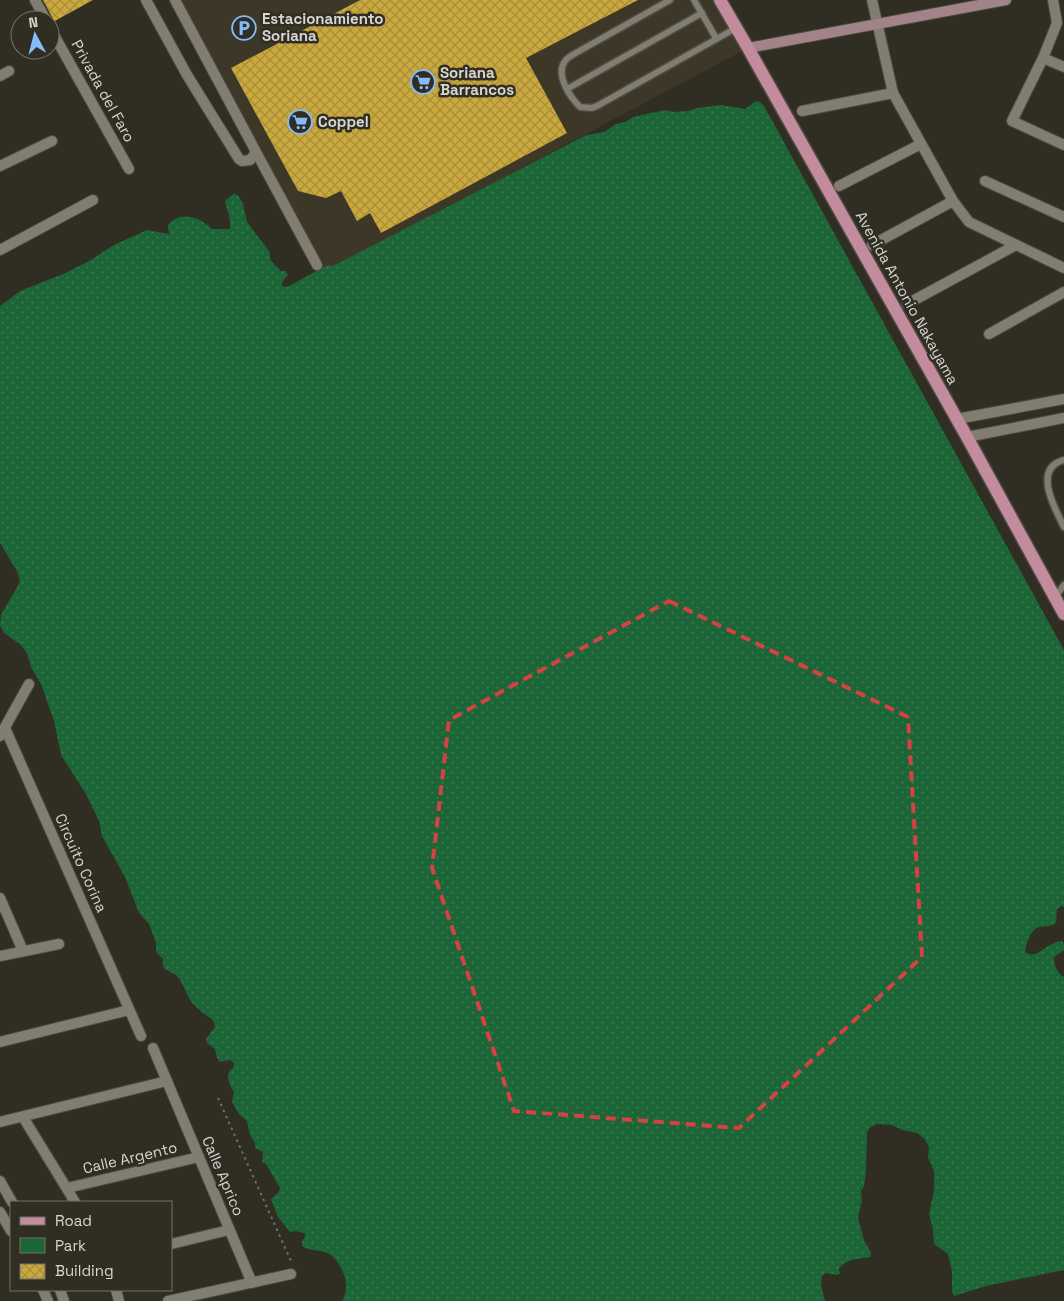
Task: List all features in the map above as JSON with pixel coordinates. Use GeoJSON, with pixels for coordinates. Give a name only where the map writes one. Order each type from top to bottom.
{"type":"FeatureCollection","features":[{"type":"Feature","properties":{"kind":"main road","name":"Avenida Antonio Nakayama"},"geometry":{"type":"LineString","coordinates":[[720,0],[967,437],[1064,614]]}},
{"type":"Feature","properties":{"kind":"street"},"geometry":{"type":"LineString","coordinates":[[146,0],[188,75],[239,159],[242,161],[250,160],[253,158],[255,150]]}},
{"type":"Feature","properties":{"kind":"street"},"geometry":{"type":"LineString","coordinates":[[175,0],[318,265]]}},
{"type":"Feature","properties":{"kind":"street"},"geometry":{"type":"LineString","coordinates":[[872,0],[893,93],[953,201],[969,222],[1064,268]]}},
{"type":"Feature","properties":{"kind":"street"},"geometry":{"type":"LineString","coordinates":[[748,48],[1006,0]]}},
{"type":"Feature","properties":{"kind":"street"},"geometry":{"type":"LineString","coordinates":[[1053,0],[1057,23],[1043,58],[1012,121],[1064,145]]}},
{"type":"Feature","properties":{"kind":"street","name":"Privada del Faro"},"geometry":{"type":"LineString","coordinates":[[60,46],[129,170]]}},
{"type":"Feature","properties":{"kind":"street"},"geometry":{"type":"LineString","coordinates":[[1043,58],[1064,67]]}},
{"type":"Feature","properties":{"kind":"street"},"geometry":{"type":"LineString","coordinates":[[802,111],[893,93]]}},
{"type":"Feature","properties":{"kind":"street"},"geometry":{"type":"LineString","coordinates":[[0,166],[52,141]]}},
{"type":"Feature","properties":{"kind":"street"},"geometry":{"type":"LineString","coordinates":[[839,186],[921,144]]}},
{"type":"Feature","properties":{"kind":"street"},"geometry":{"type":"LineString","coordinates":[[985,181],[1064,217]]}},
{"type":"Feature","properties":{"kind":"street"},"geometry":{"type":"LineString","coordinates":[[0,250],[93,200]]}},
{"type":"Feature","properties":{"kind":"street"},"geometry":{"type":"LineString","coordinates":[[872,245],[953,201]]}},
{"type":"Feature","properties":{"kind":"street"},"geometry":{"type":"LineString","coordinates":[[907,304],[1016,244]]}},
{"type":"Feature","properties":{"kind":"street"},"geometry":{"type":"LineString","coordinates":[[989,334],[1064,292]]}},
{"type":"Feature","properties":{"kind":"street"},"geometry":{"type":"LineString","coordinates":[[956,419],[1064,399]]}},
{"type":"Feature","properties":{"kind":"street"},"geometry":{"type":"LineString","coordinates":[[967,437],[1064,418]]}},
{"type":"Feature","properties":{"kind":"street","name":"Circuito Corina"},"geometry":{"type":"LineString","coordinates":[[29,684],[2,732],[141,1036]]}},
{"type":"Feature","properties":{"kind":"street"},"geometry":{"type":"LineString","coordinates":[[0,898],[24,951]]}},
{"type":"Feature","properties":{"kind":"street"},"geometry":{"type":"LineString","coordinates":[[0,956],[59,944]]}},
{"type":"Feature","properties":{"kind":"street"},"geometry":{"type":"LineString","coordinates":[[0,1042],[129,1010]]}},
{"type":"Feature","properties":{"kind":"street","name":"Calle Aprico"},"geometry":{"type":"LineString","coordinates":[[154,1048],[252,1283]]}},
{"type":"Feature","properties":{"kind":"street"},"geometry":{"type":"LineString","coordinates":[[0,1122],[167,1081]]}},
{"type":"Feature","properties":{"kind":"street"},"geometry":{"type":"LineString","coordinates":[[23,1117],[74,1201]]}},
{"type":"Feature","properties":{"kind":"street","name":"Calle Argento"},"geometry":{"type":"LineString","coordinates":[[67,1188],[199,1157]]}},
{"type":"Feature","properties":{"kind":"street"},"geometry":{"type":"LineString","coordinates":[[0,1182],[11,1201]]}},
{"type":"Feature","properties":{"kind":"street"},"geometry":{"type":"LineString","coordinates":[[0,1212],[10,1229]]}},
{"type":"Feature","properties":{"kind":"street"},"geometry":{"type":"LineString","coordinates":[[172,1244],[229,1230]]}},
{"type":"Feature","properties":{"kind":"street"},"geometry":{"type":"LineString","coordinates":[[168,1301],[291,1274]]}},
{"type":"Feature","properties":{"kind":"lane"},"geometry":{"type":"LineString","coordinates":[[670,0],[564,62],[561,72],[562,77],[567,89],[580,107],[592,108],[736,28]]}},
{"type":"Feature","properties":{"kind":"lane"},"geometry":{"type":"LineString","coordinates":[[694,0],[716,38]]}},
{"type":"Feature","properties":{"kind":"lane"},"geometry":{"type":"LineString","coordinates":[[567,89],[702,13]]}},
{"type":"Feature","properties":{"kind":"lane"},"geometry":{"type":"LineString","coordinates":[[1064,460],[1058,461],[1050,469],[1047,482],[1064,528]]}},
{"type":"Feature","properties":{"kind":"lane"},"geometry":{"type":"LineString","coordinates":[[1055,596],[1064,585]]}},
{"type":"Feature","properties":{"kind":"path"},"geometry":{"type":"LineString","coordinates":[[218,1098],[292,1261],[291,1274]]}},
{"type":"Feature","properties":{"kind":"highlighted area"},"geometry":{"type":"Polygon","coordinates":[[[669,601],[908,717],[922,957],[739,1128],[514,1111],[432,868],[449,720],[669,601]]]}},
{"type":"Feature","properties":{"kind":"shaded area"},"geometry":{"type":"Polygon","coordinates":[[[176,0],[721,0],[748,48],[322,274],[176,0]]]}},
{"type":"Feature","properties":{"kind":"green space"},"geometry":{"type":"Polygon","coordinates":[[[756,101],[764,106],[1064,650],[1064,907],[1061,906],[1057,909],[1056,923],[1050,926],[1039,927],[1033,931],[1027,941],[1025,952],[1034,954],[1056,942],[1062,941],[1064,944],[1064,950],[1054,957],[1054,960],[1055,966],[1064,977],[1064,1270],[986,1286],[954,1296],[948,1254],[934,1244],[929,1214],[934,1190],[934,1171],[928,1157],[929,1148],[925,1139],[917,1133],[902,1130],[892,1125],[877,1124],[869,1128],[867,1133],[866,1172],[864,1186],[861,1191],[862,1200],[858,1218],[864,1240],[871,1253],[870,1257],[845,1263],[839,1269],[840,1274],[826,1273],[822,1276],[821,1285],[825,1301],[342,1301],[345,1295],[346,1283],[343,1271],[336,1260],[328,1253],[302,1246],[305,1233],[290,1232],[278,1217],[271,1199],[278,1193],[280,1188],[266,1164],[262,1162],[263,1152],[255,1148],[247,1121],[239,1114],[232,1102],[234,1092],[228,1076],[234,1063],[230,1060],[220,1062],[217,1058],[215,1049],[207,1043],[206,1039],[215,1027],[214,1022],[194,1005],[176,975],[164,968],[163,959],[156,952],[156,943],[149,924],[139,913],[125,877],[102,836],[99,821],[86,794],[61,755],[54,721],[41,684],[31,667],[27,653],[21,645],[4,633],[0,625],[1,615],[20,582],[18,573],[0,543],[0,306],[20,291],[63,274],[89,261],[114,245],[147,230],[169,234],[168,225],[173,220],[190,217],[202,221],[212,229],[230,229],[230,220],[225,201],[233,194],[238,195],[243,204],[247,222],[269,251],[271,261],[281,271],[286,271],[288,275],[282,282],[282,286],[287,287],[324,267],[333,266],[586,135],[604,132],[616,124],[625,122],[633,117],[665,110],[674,112],[688,111],[721,105],[745,109],[756,101]]]}},
{"type":"Feature","properties":{"kind":"building"},"geometry":{"type":"Polygon","coordinates":[[[43,0],[93,0],[60,18],[60,10],[48,10],[43,0]]]}},
{"type":"Feature","properties":{"kind":"building"},"geometry":{"type":"Polygon","coordinates":[[[360,0],[638,0],[526,58],[567,133],[381,233],[370,213],[357,221],[341,191],[326,198],[298,191],[231,68],[360,0]]]}},
{"type":"Feature","properties":{"kind":"place","name":"Estacionamiento Soriana"},"geometry":{"type":"Point","coordinates":[244,28]}},
{"type":"Feature","properties":{"kind":"place","name":"Soriana Barrancos"},"geometry":{"type":"Point","coordinates":[423,82]}},
{"type":"Feature","properties":{"kind":"place","name":"Coppel"},"geometry":{"type":"Point","coordinates":[300,122]}}]}
